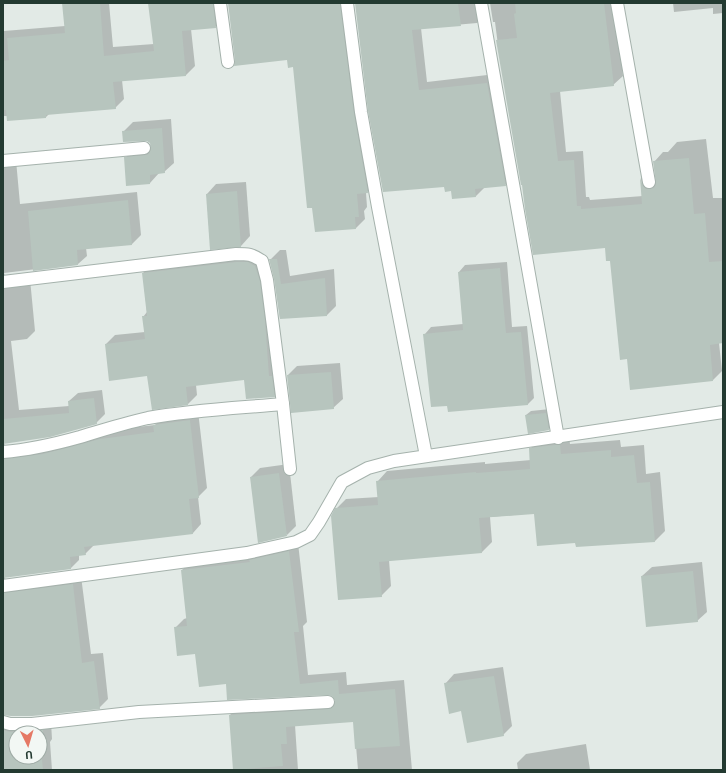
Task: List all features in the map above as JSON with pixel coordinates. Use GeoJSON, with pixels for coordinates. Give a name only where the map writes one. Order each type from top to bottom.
{"type":"FeatureCollection","features":[{"type":"Feature","properties":{"kind":"street"},"geometry":{"type":"LineString","coordinates":[[220,3],[228,62]]}},
{"type":"Feature","properties":{"kind":"street"},"geometry":{"type":"LineString","coordinates":[[347,3],[361,112],[426,456]]}},
{"type":"Feature","properties":{"kind":"street"},"geometry":{"type":"LineString","coordinates":[[481,3],[558,438]]}},
{"type":"Feature","properties":{"kind":"street"},"geometry":{"type":"LineString","coordinates":[[618,3],[649,182]]}},
{"type":"Feature","properties":{"kind":"street"},"geometry":{"type":"LineString","coordinates":[[3,161],[144,148]]}},
{"type":"Feature","properties":{"kind":"street"},"geometry":{"type":"LineString","coordinates":[[3,282],[236,254],[251,254],[262,261],[265,268],[290,469]]}},
{"type":"Feature","properties":{"kind":"street"},"geometry":{"type":"LineString","coordinates":[[3,452],[26,450],[79,438],[108,428],[146,419],[189,412],[283,404]]}},
{"type":"Feature","properties":{"kind":"street"},"geometry":{"type":"LineString","coordinates":[[3,586],[247,553],[296,542],[310,536],[342,482],[368,468],[394,461],[558,438],[723,412]]}},
{"type":"Feature","properties":{"kind":"street"},"geometry":{"type":"LineString","coordinates":[[3,722],[10,724],[32,724],[139,712],[328,702]]}},
{"type":"Feature","properties":{"kind":"building"},"geometry":{"type":"Polygon","coordinates":[[[62,3],[100,3],[104,56],[154,51],[148,3],[213,3],[216,28],[182,31],[186,76],[113,82],[116,109],[46,115],[46,118],[7,121],[6,110],[3,110],[3,61],[9,60],[7,38],[65,33],[62,3]]]}},
{"type":"Feature","properties":{"kind":"building"},"geometry":{"type":"Polygon","coordinates":[[[228,3],[340,3],[354,113],[368,193],[357,194],[359,217],[355,217],[356,229],[315,232],[312,208],[307,208],[293,67],[288,68],[287,60],[234,66],[235,61],[228,3]]]}},
{"type":"Feature","properties":{"kind":"building"},"geometry":{"type":"Polygon","coordinates":[[[355,3],[458,3],[461,26],[412,30],[419,90],[487,83],[506,186],[475,189],[476,197],[452,199],[451,191],[445,192],[444,187],[383,192],[368,111],[355,3]]]}},
{"type":"Feature","properties":{"kind":"building"},"geometry":{"type":"Polygon","coordinates":[[[515,3],[604,3],[614,86],[550,93],[558,161],[574,160],[577,206],[581,206],[581,209],[642,204],[640,178],[646,189],[654,188],[656,184],[653,161],[689,158],[694,214],[705,213],[709,262],[723,261],[723,343],[710,345],[713,381],[630,390],[627,359],[620,360],[610,261],[606,261],[605,248],[533,255],[496,40],[517,38],[514,14],[516,13],[515,3]]]}},
{"type":"Feature","properties":{"kind":"building"},"geometry":{"type":"Polygon","coordinates":[[[162,128],[165,173],[150,175],[150,184],[126,186],[124,157],[149,154],[151,148],[150,143],[147,141],[123,142],[122,131],[162,128]]]}},
{"type":"Feature","properties":{"kind":"building"},"geometry":{"type":"Polygon","coordinates":[[[237,191],[241,247],[210,250],[206,194],[237,191]]]}},
{"type":"Feature","properties":{"kind":"building"},"geometry":{"type":"Polygon","coordinates":[[[128,200],[132,245],[77,250],[78,265],[33,271],[28,211],[128,200]]]}},
{"type":"Feature","properties":{"kind":"building"},"geometry":{"type":"Polygon","coordinates":[[[269,259],[277,259],[281,284],[325,278],[327,316],[280,319],[274,279],[269,259]]]}},
{"type":"Feature","properties":{"kind":"building"},"geometry":{"type":"Polygon","coordinates":[[[236,262],[248,262],[255,266],[260,281],[265,320],[269,376],[272,376],[275,397],[246,399],[244,380],[186,387],[188,405],[152,410],[147,376],[109,381],[105,344],[145,339],[142,316],[147,316],[142,273],[236,262]]]}},
{"type":"Feature","properties":{"kind":"building"},"geometry":{"type":"Polygon","coordinates":[[[500,268],[506,333],[521,332],[528,405],[448,412],[447,406],[431,407],[423,334],[463,330],[458,272],[500,268]]]}},
{"type":"Feature","properties":{"kind":"building"},"geometry":{"type":"Polygon","coordinates":[[[331,372],[334,409],[291,413],[287,375],[331,372]]]}},
{"type":"Feature","properties":{"kind":"building"},"geometry":{"type":"Polygon","coordinates":[[[94,398],[97,424],[50,437],[3,444],[3,419],[69,413],[68,401],[94,398]]]}},
{"type":"Feature","properties":{"kind":"building"},"geometry":{"type":"Polygon","coordinates":[[[546,413],[549,430],[528,434],[525,415],[546,413]]]}},
{"type":"Feature","properties":{"kind":"building"},"geometry":{"type":"Polygon","coordinates":[[[190,420],[199,498],[189,499],[193,534],[84,547],[86,555],[70,557],[71,569],[3,578],[3,459],[43,454],[100,439],[154,432],[153,425],[190,420]]]}},
{"type":"Feature","properties":{"kind":"building"},"geometry":{"type":"Polygon","coordinates":[[[560,445],[561,454],[611,450],[611,457],[634,455],[637,483],[650,482],[655,542],[576,547],[575,543],[537,546],[534,514],[479,518],[482,553],[379,562],[382,597],[338,600],[331,516],[335,508],[378,505],[376,481],[476,472],[530,469],[529,448],[560,445]]]}},
{"type":"Feature","properties":{"kind":"building"},"geometry":{"type":"Polygon","coordinates":[[[279,473],[287,536],[258,543],[250,477],[279,473]]]}},
{"type":"Feature","properties":{"kind":"building"},"geometry":{"type":"Polygon","coordinates":[[[289,551],[299,632],[294,632],[300,684],[338,680],[339,694],[395,689],[400,746],[355,749],[353,722],[286,727],[287,744],[281,744],[283,766],[233,770],[229,715],[328,709],[334,706],[335,701],[332,696],[328,695],[227,700],[226,684],[199,687],[195,654],[177,656],[174,627],[187,626],[181,570],[250,562],[249,560],[289,551]]]}},
{"type":"Feature","properties":{"kind":"building"},"geometry":{"type":"Polygon","coordinates":[[[693,571],[698,622],[646,627],[641,576],[693,571]]]}},
{"type":"Feature","properties":{"kind":"building"},"geometry":{"type":"Polygon","coordinates":[[[73,584],[82,663],[94,661],[100,709],[32,716],[3,715],[3,593],[73,584]]]}},
{"type":"Feature","properties":{"kind":"building"},"geometry":{"type":"Polygon","coordinates":[[[494,676],[504,736],[467,743],[461,711],[449,714],[444,683],[494,676]]]}},
{"type":"Feature","properties":{"kind":"building"},"geometry":{"type":"Polygon","coordinates":[[[3,730],[8,731],[8,765],[43,765],[43,770],[3,770],[3,730]]]}}]}
